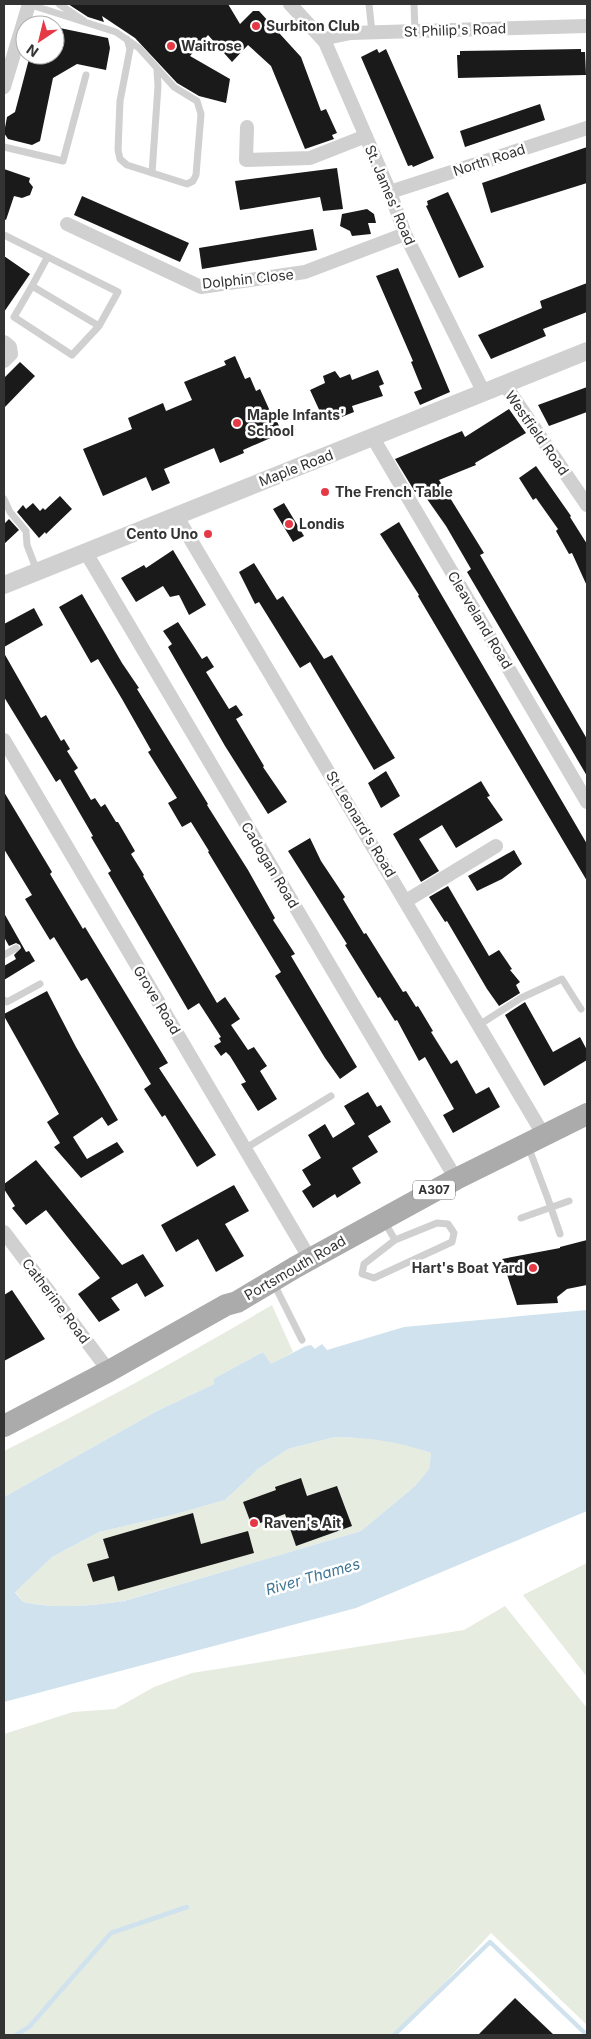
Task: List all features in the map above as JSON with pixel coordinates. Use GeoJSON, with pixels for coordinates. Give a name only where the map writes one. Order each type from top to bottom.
{"type":"FeatureCollection","features":[{"type":"Feature","properties":{"kind":"main road","name":"Portsmouth Road"},"geometry":{"type":"LineString","coordinates":[[4,1426],[109,1371],[383,1218],[535,1138],[587,1114]]}},
{"type":"Feature","properties":{"kind":"street"},"geometry":{"type":"LineString","coordinates":[[4,87],[28,4]]}},
{"type":"Feature","properties":{"kind":"street","name":"St. James' Road"},"geometry":{"type":"LineString","coordinates":[[290,4],[325,42],[390,192],[405,234],[484,393]]}},
{"type":"Feature","properties":{"kind":"street","name":"St Philip's Road"},"geometry":{"type":"LineString","coordinates":[[325,42],[331,37],[351,33],[587,26]]}},
{"type":"Feature","properties":{"kind":"street"},"geometry":{"type":"LineString","coordinates":[[247,126],[246,160],[310,158],[366,136]]}},
{"type":"Feature","properties":{"kind":"street","name":"North Road"},"geometry":{"type":"LineString","coordinates":[[390,192],[587,128]]}},
{"type":"Feature","properties":{"kind":"street","name":"Dolphin Close"},"geometry":{"type":"LineString","coordinates":[[67,224],[201,287],[305,272],[405,234]]}},
{"type":"Feature","properties":{"kind":"street"},"geometry":{"type":"LineString","coordinates":[[4,342],[10,347],[11,354],[4,361]]}},
{"type":"Feature","properties":{"kind":"street","name":"Maple Road"},"geometry":{"type":"LineString","coordinates":[[4,585],[587,351]]}},
{"type":"Feature","properties":{"kind":"street","name":"Westfield Road"},"geometry":{"type":"LineString","coordinates":[[505,385],[587,505]]}},
{"type":"Feature","properties":{"kind":"street","name":"Cleaveland Road"},"geometry":{"type":"LineString","coordinates":[[373,438],[587,802]]}},
{"type":"Feature","properties":{"kind":"street","name":"St Leonard's Road"},"geometry":{"type":"LineString","coordinates":[[176,515],[479,1025],[535,1138]]}},
{"type":"Feature","properties":{"kind":"street","name":"Cadogan Road"},"geometry":{"type":"LineString","coordinates":[[85,551],[456,1179]]}},
{"type":"Feature","properties":{"kind":"street","name":"Grove Road"},"geometry":{"type":"LineString","coordinates":[[4,740],[310,1259]]}},
{"type":"Feature","properties":{"kind":"street"},"geometry":{"type":"LineString","coordinates":[[406,901],[496,846]]}},
{"type":"Feature","properties":{"kind":"street","name":"Catherine Road"},"geometry":{"type":"LineString","coordinates":[[4,1232],[109,1371]]}},
{"type":"Feature","properties":{"kind":"lane"},"geometry":{"type":"LineString","coordinates":[[28,4],[84,21]]}},
{"type":"Feature","properties":{"kind":"lane"},"geometry":{"type":"LineString","coordinates":[[59,4],[84,21],[116,32],[127,39],[139,48],[174,87],[197,100],[201,114],[196,175],[193,181],[188,184],[127,165],[120,159],[118,150],[120,101],[130,49],[127,39]]}},
{"type":"Feature","properties":{"kind":"lane"},"geometry":{"type":"LineString","coordinates":[[369,4],[372,32]]}},
{"type":"Feature","properties":{"kind":"lane"},"geometry":{"type":"LineString","coordinates":[[414,4],[415,31]]}},
{"type":"Feature","properties":{"kind":"lane"},"geometry":{"type":"LineString","coordinates":[[152,173],[158,86],[157,70]]}},
{"type":"Feature","properties":{"kind":"lane"},"geometry":{"type":"LineString","coordinates":[[4,147],[63,162],[86,75]]}},
{"type":"Feature","properties":{"kind":"lane"},"geometry":{"type":"LineString","coordinates":[[4,235],[118,292],[99,326],[72,355],[14,317],[47,258]]}},
{"type":"Feature","properties":{"kind":"lane"},"geometry":{"type":"LineString","coordinates":[[32,286],[99,326]]}},
{"type":"Feature","properties":{"kind":"lane"},"geometry":{"type":"LineString","coordinates":[[4,499],[10,512],[26,531],[27,545],[37,571]]}},
{"type":"Feature","properties":{"kind":"lane"},"geometry":{"type":"LineString","coordinates":[[4,955],[16,948]]}},
{"type":"Feature","properties":{"kind":"lane"},"geometry":{"type":"LineString","coordinates":[[479,1025],[521,998],[562,979],[581,1009]]}},
{"type":"Feature","properties":{"kind":"lane"},"geometry":{"type":"LineString","coordinates":[[4,1000],[7,1002],[40,984]]}},
{"type":"Feature","properties":{"kind":"lane"},"geometry":{"type":"LineString","coordinates":[[246,1148],[331,1096]]}},
{"type":"Feature","properties":{"kind":"lane"},"geometry":{"type":"LineString","coordinates":[[535,1138],[551,1207],[560,1234]]}},
{"type":"Feature","properties":{"kind":"lane"},"geometry":{"type":"LineString","coordinates":[[521,1218],[569,1201]]}},
{"type":"Feature","properties":{"kind":"lane"},"geometry":{"type":"LineString","coordinates":[[383,1218],[395,1240]]}},
{"type":"Feature","properties":{"kind":"lane"},"geometry":{"type":"LineString","coordinates":[[437,1223],[448,1224],[454,1233],[452,1242],[374,1278],[362,1274],[364,1264],[395,1240],[437,1223]]}},
{"type":"Feature","properties":{"kind":"lane"},"geometry":{"type":"LineString","coordinates":[[272,1281],[302,1340]]}},
{"type":"Feature","properties":{"kind":"shaded area"},"geometry":{"type":"Polygon","coordinates":[[[272,1305],[293,1352],[271,1365],[263,1352],[213,1379],[214,1384],[157,1411],[4,1497],[4,1451],[139,1381],[272,1305]]]}},
{"type":"Feature","properties":{"kind":"shaded area","name":"Raven's Ait"},"geometry":{"type":"Polygon","coordinates":[[[335,1437],[367,1438],[402,1443],[431,1453],[429,1469],[415,1486],[361,1531],[123,1601],[86,1605],[48,1606],[23,1602],[15,1591],[52,1557],[99,1532],[225,1500],[258,1469],[288,1449],[335,1437]]]}},
{"type":"Feature","properties":{"kind":"shaded area"},"geometry":{"type":"Polygon","coordinates":[[[587,1563],[587,1677],[523,1595],[587,1563]]]}},
{"type":"Feature","properties":{"kind":"shaded area"},"geometry":{"type":"Polygon","coordinates":[[[505,1606],[587,1708],[587,2025],[491,1933],[396,2035],[4,2035],[4,1734],[73,1712],[115,1709],[154,1687],[192,1673],[464,1630],[505,1606]]]}},
{"type":"Feature","properties":{"kind":"water","name":"River Thames"},"geometry":{"type":"Polygon","coordinates":[[[587,1310],[587,1511],[356,1608],[4,1702],[4,1497],[157,1411],[214,1384],[213,1379],[263,1352],[271,1364],[306,1346],[311,1345],[315,1349],[322,1344],[327,1350],[404,1327],[587,1310]],[[335,1437],[288,1449],[258,1469],[225,1500],[99,1532],[52,1557],[15,1592],[23,1602],[48,1606],[124,1601],[361,1531],[415,1486],[429,1469],[431,1453],[372,1439],[335,1437]]]}},
{"type":"Feature","properties":{"kind":"building"},"geometry":{"type":"Polygon","coordinates":[[[68,4],[228,4],[240,24],[253,11],[259,11],[301,57],[321,111],[326,109],[337,133],[332,135],[334,139],[305,149],[271,66],[248,45],[232,62],[208,35],[190,56],[230,79],[226,103],[199,96],[177,83],[135,38],[102,16],[104,22],[88,17],[68,4]]]}},
{"type":"Feature","properties":{"kind":"building"},"geometry":{"type":"Polygon","coordinates":[[[65,29],[108,38],[110,48],[106,70],[77,64],[53,78],[40,141],[32,145],[8,139],[4,133],[7,117],[15,112],[27,65],[65,65],[65,29]]]}},
{"type":"Feature","properties":{"kind":"building"},"geometry":{"type":"Polygon","coordinates":[[[377,49],[379,53],[386,49],[434,158],[413,167],[412,165],[408,166],[361,57],[377,49]]]}},
{"type":"Feature","properties":{"kind":"building"},"geometry":{"type":"Polygon","coordinates":[[[581,49],[581,52],[585,52],[586,75],[458,78],[457,55],[460,55],[460,51],[581,49]]]}},
{"type":"Feature","properties":{"kind":"building"},"geometry":{"type":"Polygon","coordinates":[[[540,104],[545,120],[465,147],[460,131],[540,104]]]}},
{"type":"Feature","properties":{"kind":"building"},"geometry":{"type":"Polygon","coordinates":[[[587,147],[587,183],[491,213],[482,183],[587,147]]]}},
{"type":"Feature","properties":{"kind":"building"},"geometry":{"type":"Polygon","coordinates":[[[337,168],[343,209],[323,211],[320,197],[240,210],[235,181],[337,168]]]}},
{"type":"Feature","properties":{"kind":"building"},"geometry":{"type":"Polygon","coordinates":[[[4,169],[30,178],[29,182],[33,187],[30,195],[22,198],[14,196],[6,220],[4,219],[4,169]]]}},
{"type":"Feature","properties":{"kind":"building"},"geometry":{"type":"Polygon","coordinates":[[[448,192],[484,267],[459,278],[426,206],[428,205],[427,201],[448,192]]]}},
{"type":"Feature","properties":{"kind":"building"},"geometry":{"type":"Polygon","coordinates":[[[82,196],[189,243],[180,262],[74,215],[82,196]]]}},
{"type":"Feature","properties":{"kind":"building"},"geometry":{"type":"Polygon","coordinates":[[[367,209],[374,214],[376,223],[368,223],[371,234],[352,236],[350,231],[340,226],[342,214],[367,209]]]}},
{"type":"Feature","properties":{"kind":"building"},"geometry":{"type":"Polygon","coordinates":[[[313,229],[317,250],[202,269],[199,248],[313,229]]]}},
{"type":"Feature","properties":{"kind":"building"},"geometry":{"type":"Polygon","coordinates":[[[4,256],[30,274],[4,312],[4,256]]]}},
{"type":"Feature","properties":{"kind":"building"},"geometry":{"type":"Polygon","coordinates":[[[398,268],[450,392],[420,405],[414,392],[422,389],[411,362],[413,361],[376,276],[398,268]]]}},
{"type":"Feature","properties":{"kind":"building"},"geometry":{"type":"Polygon","coordinates":[[[587,283],[587,312],[543,329],[546,336],[491,359],[478,335],[542,308],[540,301],[587,283]]]}},
{"type":"Feature","properties":{"kind":"building"},"geometry":{"type":"Polygon","coordinates":[[[235,356],[245,379],[250,377],[256,391],[260,389],[282,433],[243,450],[244,453],[220,463],[214,448],[164,469],[170,483],[152,491],[146,477],[103,496],[83,449],[132,429],[128,418],[163,403],[166,411],[192,400],[184,382],[226,365],[224,361],[235,356]]]}},
{"type":"Feature","properties":{"kind":"building"},"geometry":{"type":"Polygon","coordinates":[[[20,362],[35,376],[4,408],[4,378],[20,362]]]}},
{"type":"Feature","properties":{"kind":"building"},"geometry":{"type":"Polygon","coordinates":[[[378,370],[384,384],[379,386],[383,396],[352,406],[354,412],[339,418],[336,410],[322,416],[310,390],[325,383],[323,376],[335,371],[340,378],[350,374],[352,380],[378,370]]]}},
{"type":"Feature","properties":{"kind":"building"},"geometry":{"type":"Polygon","coordinates":[[[587,387],[587,412],[549,426],[538,405],[587,387]]]}},
{"type":"Feature","properties":{"kind":"building"},"geometry":{"type":"Polygon","coordinates":[[[509,409],[526,433],[475,463],[476,465],[439,480],[484,553],[480,555],[587,739],[587,776],[467,572],[471,569],[446,526],[420,489],[415,492],[395,459],[462,431],[465,437],[509,409]]]}},
{"type":"Feature","properties":{"kind":"building"},"geometry":{"type":"Polygon","coordinates":[[[536,466],[571,516],[587,544],[587,586],[572,553],[569,554],[556,531],[558,529],[536,498],[533,500],[519,478],[536,466]]]}},
{"type":"Feature","properties":{"kind":"building"},"geometry":{"type":"Polygon","coordinates":[[[60,496],[72,509],[46,534],[45,532],[39,538],[17,512],[23,505],[26,509],[33,503],[40,511],[43,508],[45,510],[60,496]]]}},
{"type":"Feature","properties":{"kind":"building"},"geometry":{"type":"Polygon","coordinates":[[[284,503],[304,536],[293,542],[273,509],[284,503]]]}},
{"type":"Feature","properties":{"kind":"building"},"geometry":{"type":"Polygon","coordinates":[[[9,519],[19,530],[4,544],[4,524],[9,519]]]}},
{"type":"Feature","properties":{"kind":"building"},"geometry":{"type":"Polygon","coordinates":[[[399,522],[587,844],[587,881],[419,595],[380,534],[399,522]]]}},
{"type":"Feature","properties":{"kind":"building"},"geometry":{"type":"Polygon","coordinates":[[[173,550],[206,605],[189,615],[179,595],[170,597],[163,586],[136,602],[121,578],[144,565],[146,568],[173,550]]]}},
{"type":"Feature","properties":{"kind":"building"},"geometry":{"type":"Polygon","coordinates":[[[254,563],[277,600],[283,596],[324,659],[332,655],[395,758],[374,770],[310,662],[300,668],[259,602],[255,604],[239,572],[254,563]]]}},
{"type":"Feature","properties":{"kind":"building"},"geometry":{"type":"Polygon","coordinates":[[[82,594],[122,663],[139,688],[137,689],[248,870],[275,918],[273,920],[295,954],[291,956],[357,1067],[340,1079],[275,976],[281,972],[191,822],[182,827],[168,803],[177,798],[148,752],[151,750],[122,699],[98,659],[91,663],[59,607],[82,594]]]}},
{"type":"Feature","properties":{"kind":"building"},"geometry":{"type":"Polygon","coordinates":[[[34,608],[43,625],[4,647],[4,624],[34,608]]]}},
{"type":"Feature","properties":{"kind":"building"},"geometry":{"type":"Polygon","coordinates":[[[178,622],[202,659],[207,656],[214,667],[206,672],[229,709],[236,705],[243,715],[236,719],[263,767],[287,802],[268,814],[225,746],[168,647],[172,644],[163,631],[178,622]]]}},
{"type":"Feature","properties":{"kind":"building"},"geometry":{"type":"Polygon","coordinates":[[[4,653],[41,718],[46,715],[61,741],[64,739],[70,749],[67,751],[78,768],[74,771],[91,800],[95,798],[101,807],[105,804],[116,822],[118,822],[135,851],[131,854],[143,876],[217,1003],[225,997],[240,1019],[231,1025],[248,1050],[254,1047],[267,1066],[260,1071],[277,1099],[258,1111],[241,1084],[246,1082],[230,1056],[226,1052],[221,1056],[214,1046],[221,1042],[219,1038],[221,1037],[199,1003],[188,1010],[108,873],[111,871],[60,779],[56,782],[4,697],[4,653]]]}},
{"type":"Feature","properties":{"kind":"building"},"geometry":{"type":"Polygon","coordinates":[[[386,771],[400,796],[381,808],[368,783],[386,771]]]}},
{"type":"Feature","properties":{"kind":"building"},"geometry":{"type":"Polygon","coordinates":[[[481,781],[490,796],[487,797],[503,820],[456,848],[442,825],[419,839],[439,871],[421,882],[393,834],[481,781]]]}},
{"type":"Feature","properties":{"kind":"building"},"geometry":{"type":"Polygon","coordinates":[[[4,792],[52,872],[50,874],[83,929],[85,927],[168,1063],[159,1068],[216,1155],[197,1167],[165,1115],[162,1117],[144,1089],[151,1084],[87,978],[81,981],[54,937],[50,940],[25,899],[32,895],[4,849],[4,792]]]}},
{"type":"Feature","properties":{"kind":"building"},"geometry":{"type":"Polygon","coordinates":[[[310,838],[321,861],[345,897],[343,899],[364,934],[366,933],[403,992],[406,991],[416,1007],[418,1006],[433,1031],[431,1032],[451,1064],[457,1060],[476,1094],[489,1087],[500,1107],[453,1133],[443,1115],[454,1109],[425,1057],[419,1061],[397,1020],[395,1021],[380,997],[378,998],[345,945],[347,944],[288,851],[310,838]]]}},
{"type":"Feature","properties":{"kind":"building"},"geometry":{"type":"Polygon","coordinates":[[[514,850],[522,864],[502,879],[477,891],[468,876],[514,850]]]}},
{"type":"Feature","properties":{"kind":"building"},"geometry":{"type":"Polygon","coordinates":[[[448,886],[489,956],[499,950],[512,969],[510,970],[520,982],[516,985],[520,993],[499,1006],[447,921],[445,922],[429,897],[448,886]]]}},
{"type":"Feature","properties":{"kind":"building"},"geometry":{"type":"Polygon","coordinates":[[[4,913],[26,952],[29,951],[35,961],[4,980],[4,966],[16,959],[14,955],[21,948],[16,943],[9,946],[4,937],[4,913]]]}},
{"type":"Feature","properties":{"kind":"building"},"geometry":{"type":"Polygon","coordinates":[[[47,991],[76,1047],[118,1120],[108,1126],[102,1117],[73,1137],[87,1159],[117,1142],[124,1152],[81,1178],[54,1147],[60,1143],[47,1122],[59,1114],[4,1016],[4,1014],[47,991]]]}},
{"type":"Feature","properties":{"kind":"building"},"geometry":{"type":"Polygon","coordinates":[[[525,1002],[553,1052],[580,1037],[587,1050],[587,1060],[544,1086],[505,1015],[525,1002]]]}},
{"type":"Feature","properties":{"kind":"building"},"geometry":{"type":"Polygon","coordinates":[[[368,1092],[377,1107],[381,1105],[391,1122],[368,1136],[378,1152],[352,1168],[361,1183],[337,1198],[335,1194],[313,1208],[302,1191],[311,1185],[302,1170],[321,1158],[308,1135],[325,1124],[333,1138],[355,1124],[344,1106],[368,1092]]]}},
{"type":"Feature","properties":{"kind":"building"},"geometry":{"type":"Polygon","coordinates":[[[36,1160],[122,1265],[143,1254],[164,1286],[145,1297],[137,1283],[111,1298],[120,1310],[99,1322],[78,1294],[100,1278],[46,1210],[26,1225],[12,1208],[15,1206],[4,1189],[4,1184],[36,1160]]]}},
{"type":"Feature","properties":{"kind":"building"},"geometry":{"type":"Polygon","coordinates":[[[234,1185],[249,1211],[225,1224],[244,1256],[216,1272],[198,1239],[176,1252],[161,1225],[234,1185]]]}},
{"type":"Feature","properties":{"kind":"building","name":"Hart's Boat Yard"},"geometry":{"type":"Polygon","coordinates":[[[587,1240],[587,1285],[567,1289],[557,1297],[558,1303],[517,1305],[502,1259],[560,1248],[587,1240]]]}},
{"type":"Feature","properties":{"kind":"building"},"geometry":{"type":"Polygon","coordinates":[[[12,1290],[45,1339],[4,1361],[4,1295],[12,1290]]]}},
{"type":"Feature","properties":{"kind":"building"},"geometry":{"type":"Polygon","coordinates":[[[301,1478],[307,1496],[337,1486],[352,1526],[296,1546],[285,1514],[252,1526],[243,1502],[276,1490],[275,1487],[301,1478]]]}},
{"type":"Feature","properties":{"kind":"building"},"geometry":{"type":"Polygon","coordinates":[[[193,1513],[201,1544],[248,1531],[254,1553],[118,1591],[114,1576],[93,1582],[87,1564],[109,1558],[103,1539],[193,1513]]]}},
{"type":"Feature","properties":{"kind":"building"},"geometry":{"type":"Polygon","coordinates":[[[515,1998],[554,2035],[478,2035],[515,1998]]]}},
{"type":"Feature","properties":{"kind":"waterway"},"geometry":{"type":"LineString","coordinates":[[16,2035],[29,2027],[111,1933],[187,1907]]}},
{"type":"Feature","properties":{"kind":"waterway"},"geometry":{"type":"LineString","coordinates":[[394,2035],[490,1942],[587,2035]]}},
{"type":"Feature","properties":{"kind":"place","name":"Surbiton Club"},"geometry":{"type":"Point","coordinates":[256,26]}},
{"type":"Feature","properties":{"kind":"place","name":"Waitrose"},"geometry":{"type":"Point","coordinates":[171,46]}},
{"type":"Feature","properties":{"kind":"place","name":"Maple Infants' School"},"geometry":{"type":"Point","coordinates":[237,423]}},
{"type":"Feature","properties":{"kind":"place","name":"The French Table"},"geometry":{"type":"Point","coordinates":[325,492]}},
{"type":"Feature","properties":{"kind":"place","name":"Londis"},"geometry":{"type":"Point","coordinates":[289,524]}},
{"type":"Feature","properties":{"kind":"place","name":"Cento Uno"},"geometry":{"type":"Point","coordinates":[208,534]}},
{"type":"Feature","properties":{"kind":"place","name":"Hart's Boat Yard"},"geometry":{"type":"Point","coordinates":[533,1268]}},
{"type":"Feature","properties":{"kind":"place","name":"Raven's Ait"},"geometry":{"type":"Point","coordinates":[254,1523]}}]}
